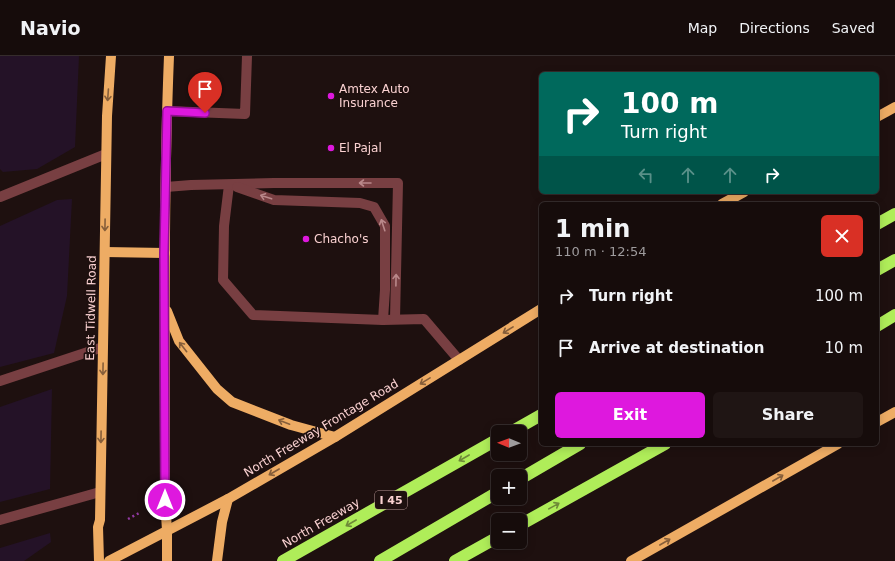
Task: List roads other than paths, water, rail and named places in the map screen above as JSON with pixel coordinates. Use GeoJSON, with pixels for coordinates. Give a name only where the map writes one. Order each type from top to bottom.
{"type":"FeatureCollection","features":[{"type":"Feature","properties":{"kind":"highway"},"geometry":{"type":"LineString","coordinates":[[879,223],[895,214]]}},
{"type":"Feature","properties":{"kind":"highway"},"geometry":{"type":"LineString","coordinates":[[879,269],[895,260]]}},
{"type":"Feature","properties":{"kind":"highway"},"geometry":{"type":"LineString","coordinates":[[879,325],[895,316]]}},
{"type":"Feature","properties":{"kind":"highway"},"geometry":{"type":"LineString","coordinates":[[523,425],[539,416]]}},
{"type":"Feature","properties":{"kind":"highway","name":"North Freeway"},"geometry":{"type":"LineString","coordinates":[[283,561],[491,443]]}},
{"type":"Feature","properties":{"kind":"highway"},"geometry":{"type":"LineString","coordinates":[[527,475],[577,446]]}},
{"type":"Feature","properties":{"kind":"highway"},"geometry":{"type":"LineString","coordinates":[[527,521],[661,446]]}},
{"type":"Feature","properties":{"kind":"highway"},"geometry":{"type":"LineString","coordinates":[[380,561],[491,496]]}},
{"type":"Feature","properties":{"kind":"highway"},"geometry":{"type":"LineString","coordinates":[[456,561],[491,541]]}},
{"type":"Feature","properties":{"kind":"main road","name":"East Tidwell Road"},"geometry":{"type":"LineString","coordinates":[[99,561],[98,527],[100,520],[106,154],[111,56]]}},
{"type":"Feature","properties":{"kind":"main road"},"geometry":{"type":"LineString","coordinates":[[167,561],[168,530],[165,500],[164,253],[169,56]]}},
{"type":"Feature","properties":{"kind":"main road"},"geometry":{"type":"LineString","coordinates":[[879,117],[895,107]]}},
{"type":"Feature","properties":{"kind":"main road"},"geometry":{"type":"LineString","coordinates":[[726,202],[740,194]]}},
{"type":"Feature","properties":{"kind":"main road"},"geometry":{"type":"LineString","coordinates":[[105,252],[164,253]]}},
{"type":"Feature","properties":{"kind":"main road"},"geometry":{"type":"LineString","coordinates":[[165,305],[179,342],[217,389],[232,402],[291,425],[335,437]]}},
{"type":"Feature","properties":{"kind":"main road","name":"North Freeway Frontage Road"},"geometry":{"type":"LineString","coordinates":[[109,561],[228,499],[335,437],[539,310]]}},
{"type":"Feature","properties":{"kind":"main road"},"geometry":{"type":"LineString","coordinates":[[879,421],[895,412]]}},
{"type":"Feature","properties":{"kind":"main road"},"geometry":{"type":"LineString","coordinates":[[631,561],[834,446]]}},
{"type":"Feature","properties":{"kind":"main road"},"geometry":{"type":"LineString","coordinates":[[217,561],[222,522],[228,499]]}},
{"type":"Feature","properties":{"kind":"lane"},"geometry":{"type":"LineString","coordinates":[[167,111],[245,114],[247,56]]}},
{"type":"Feature","properties":{"kind":"lane"},"geometry":{"type":"LineString","coordinates":[[0,197],[106,154]]}},
{"type":"Feature","properties":{"kind":"lane"},"geometry":{"type":"LineString","coordinates":[[166,187],[281,183],[398,183],[395,319]]}},
{"type":"Feature","properties":{"kind":"lane"},"geometry":{"type":"LineString","coordinates":[[229,185],[224,226],[223,280],[253,315],[383,320],[424,319],[459,360]]}},
{"type":"Feature","properties":{"kind":"lane"},"geometry":{"type":"LineString","coordinates":[[229,185],[274,200],[360,203],[374,207],[385,226],[385,290],[383,320]]}},
{"type":"Feature","properties":{"kind":"lane"},"geometry":{"type":"LineString","coordinates":[[0,381],[103,347]]}},
{"type":"Feature","properties":{"kind":"lane"},"geometry":{"type":"LineString","coordinates":[[0,520],[100,492]]}},
{"type":"Feature","properties":{"kind":"place","name":"Amtex Auto Insurance"},"geometry":{"type":"Point","coordinates":[331,96]}},
{"type":"Feature","properties":{"kind":"place","name":"El Pajal"},"geometry":{"type":"Point","coordinates":[331,148]}},
{"type":"Feature","properties":{"kind":"place","name":"Chacho's"},"geometry":{"type":"Point","coordinates":[306,239]}}]}
